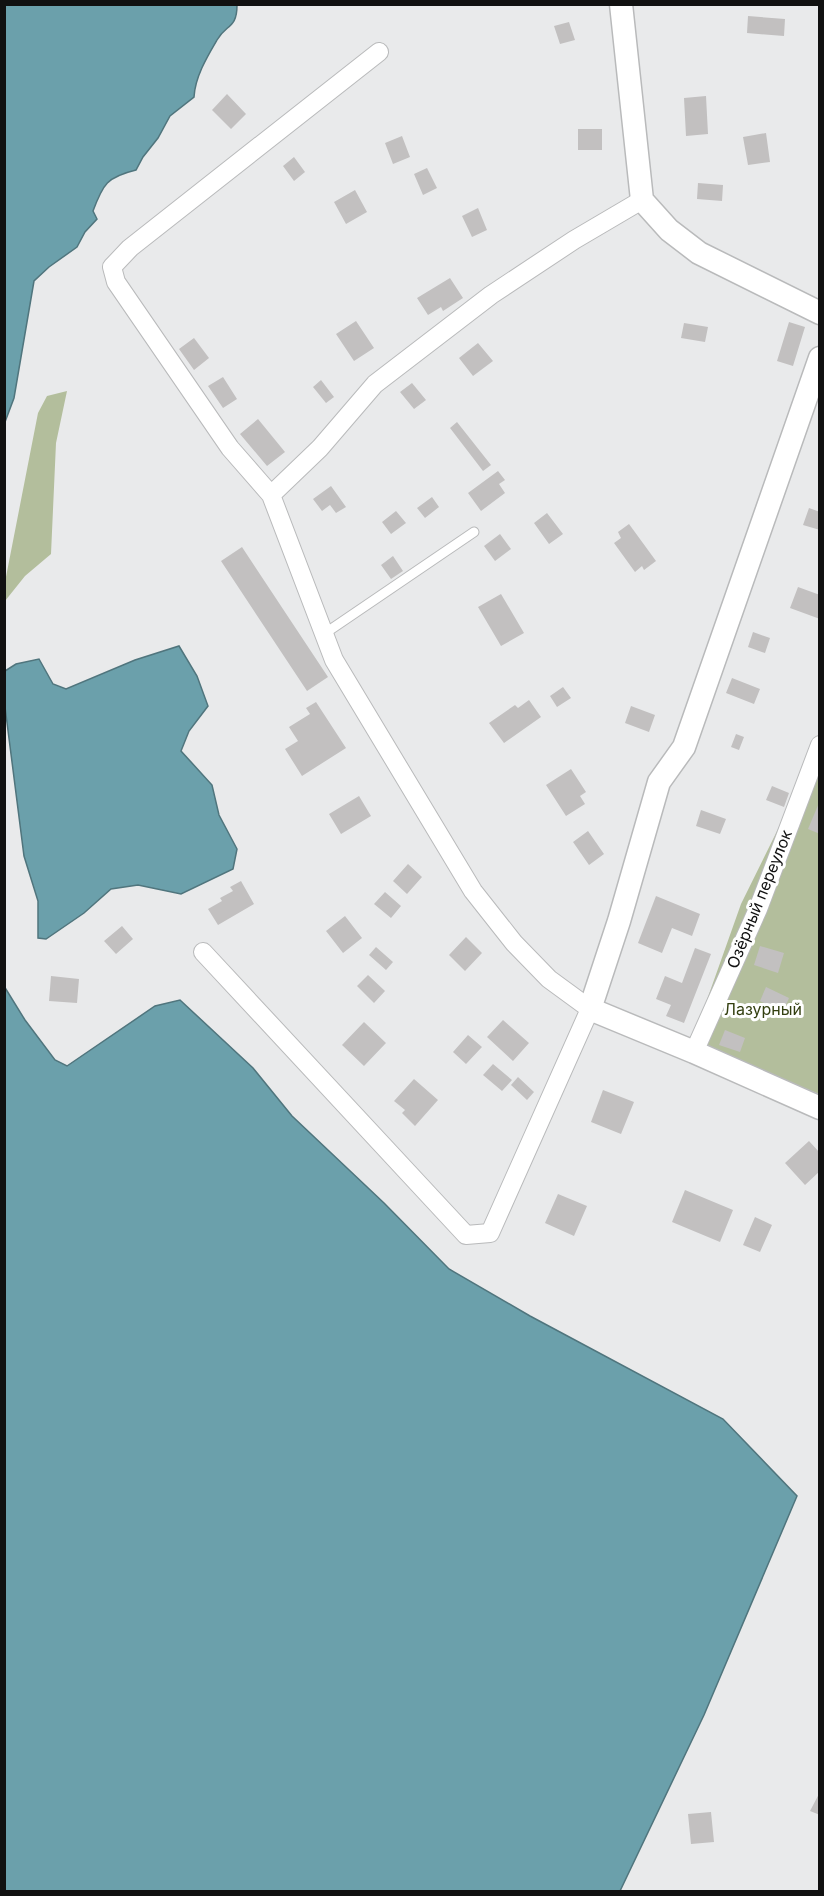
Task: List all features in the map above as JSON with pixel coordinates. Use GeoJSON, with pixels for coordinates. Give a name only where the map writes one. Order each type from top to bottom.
{"type":"FeatureCollection","features":[{"type":"Feature","properties":{"kind":"street"},"geometry":{"type":"LineString","coordinates":[[621,4],[642,200],[669,230],[699,252],[819,313]]}},
{"type":"Feature","properties":{"kind":"street"},"geometry":{"type":"LineString","coordinates":[[379,52],[129,248],[112,267],[116,282],[230,448],[271,495],[334,660],[473,891],[514,943],[549,979],[590,1009],[819,1108]]}},
{"type":"Feature","properties":{"kind":"street"},"geometry":{"type":"LineString","coordinates":[[271,495],[320,448],[375,384],[491,295],[574,240],[642,200]]}},
{"type":"Feature","properties":{"kind":"street"},"geometry":{"type":"LineString","coordinates":[[203,952],[466,1235],[490,1233],[590,1009],[619,921],[659,782],[684,747],[819,358]]}},
{"type":"Feature","properties":{"kind":"street","name":"Озёрный переулок"},"geometry":{"type":"LineString","coordinates":[[694,1052],[758,909],[819,745]]}},
{"type":"Feature","properties":{"kind":"lane"},"geometry":{"type":"LineString","coordinates":[[324,634],[474,532]]}},
{"type":"Feature","properties":{"kind":"green space"},"geometry":{"type":"Polygon","coordinates":[[[67,391],[56,443],[51,554],[25,576],[5,601],[5,582],[38,413],[47,396],[67,391]]]}},
{"type":"Feature","properties":{"kind":"green space","name":"Лазурный"},"geometry":{"type":"Polygon","coordinates":[[[819,735],[819,1094],[692,1042],[741,904],[780,825],[819,735]]]}},
{"type":"Feature","properties":{"kind":"water"},"geometry":{"type":"Polygon","coordinates":[[[5,4],[237,5],[237,13],[233,22],[220,35],[209,53],[202,67],[194,97],[170,116],[136,170],[112,179],[103,188],[93,211],[97,219],[85,232],[77,247],[34,281],[14,398],[5,422],[5,4]]]}},
{"type":"Feature","properties":{"kind":"water"},"geometry":{"type":"Polygon","coordinates":[[[179,646],[197,676],[208,706],[189,731],[181,751],[212,785],[219,815],[237,849],[233,869],[181,894],[138,885],[111,889],[84,913],[46,939],[38,938],[38,901],[24,856],[5,707],[5,671],[16,664],[39,659],[53,684],[66,689],[135,660],[179,646]]]}},
{"type":"Feature","properties":{"kind":"water"},"geometry":{"type":"Polygon","coordinates":[[[4,986],[25,1020],[55,1060],[67,1066],[155,1006],[180,1000],[253,1068],[292,1116],[384,1203],[449,1269],[530,1316],[723,1419],[797,1496],[704,1715],[620,1891],[5,1891],[4,986]]]}},
{"type":"Feature","properties":{"kind":"building"},"geometry":{"type":"Polygon","coordinates":[[[748,16],[785,19],[784,36],[747,33],[748,16]]]}},
{"type":"Feature","properties":{"kind":"building"},"geometry":{"type":"Polygon","coordinates":[[[569,22],[575,40],[560,44],[554,26],[569,22]]]}},
{"type":"Feature","properties":{"kind":"building"},"geometry":{"type":"Polygon","coordinates":[[[227,94],[246,114],[231,129],[212,110],[227,94]]]}},
{"type":"Feature","properties":{"kind":"building"},"geometry":{"type":"Polygon","coordinates":[[[706,96],[708,134],[686,136],[684,98],[706,96]]]}},
{"type":"Feature","properties":{"kind":"building"},"geometry":{"type":"Polygon","coordinates":[[[578,129],[602,129],[602,150],[578,150],[578,129]]]}},
{"type":"Feature","properties":{"kind":"building"},"geometry":{"type":"Polygon","coordinates":[[[766,133],[770,162],[748,165],[743,137],[766,133]]]}},
{"type":"Feature","properties":{"kind":"building"},"geometry":{"type":"Polygon","coordinates":[[[402,136],[410,157],[393,164],[385,143],[402,136]]]}},
{"type":"Feature","properties":{"kind":"building"},"geometry":{"type":"Polygon","coordinates":[[[294,157],[305,172],[294,181],[283,166],[294,157]]]}},
{"type":"Feature","properties":{"kind":"building"},"geometry":{"type":"Polygon","coordinates":[[[427,168],[437,188],[423,195],[414,174],[427,168]]]}},
{"type":"Feature","properties":{"kind":"building"},"geometry":{"type":"Polygon","coordinates":[[[698,183],[723,185],[722,201],[697,199],[698,183]]]}},
{"type":"Feature","properties":{"kind":"building"},"geometry":{"type":"Polygon","coordinates":[[[355,190],[367,212],[346,224],[334,202],[355,190]]]}},
{"type":"Feature","properties":{"kind":"building"},"geometry":{"type":"Polygon","coordinates":[[[478,208],[487,230],[472,237],[462,216],[478,208]]]}},
{"type":"Feature","properties":{"kind":"building"},"geometry":{"type":"Polygon","coordinates":[[[450,278],[463,298],[443,311],[441,307],[428,315],[417,298],[450,278]]]}},
{"type":"Feature","properties":{"kind":"building"},"geometry":{"type":"Polygon","coordinates":[[[356,321],[374,348],[354,361],[336,334],[356,321]]]}},
{"type":"Feature","properties":{"kind":"building"},"geometry":{"type":"Polygon","coordinates":[[[789,322],[805,327],[793,366],[777,361],[789,322]]]}},
{"type":"Feature","properties":{"kind":"building"},"geometry":{"type":"Polygon","coordinates":[[[684,323],[708,327],[705,342],[681,338],[684,323]]]}},
{"type":"Feature","properties":{"kind":"building"},"geometry":{"type":"Polygon","coordinates":[[[194,338],[209,358],[194,370],[179,349],[194,338]]]}},
{"type":"Feature","properties":{"kind":"building"},"geometry":{"type":"Polygon","coordinates":[[[478,343],[493,361],[473,376],[459,358],[478,343]]]}},
{"type":"Feature","properties":{"kind":"building"},"geometry":{"type":"Polygon","coordinates":[[[223,377],[237,399],[223,408],[208,386],[223,377]]]}},
{"type":"Feature","properties":{"kind":"building"},"geometry":{"type":"Polygon","coordinates":[[[321,380],[334,397],[326,403],[313,387],[321,380]]]}},
{"type":"Feature","properties":{"kind":"building"},"geometry":{"type":"Polygon","coordinates":[[[412,383],[426,400],[414,409],[400,392],[412,383]]]}},
{"type":"Feature","properties":{"kind":"building"},"geometry":{"type":"Polygon","coordinates":[[[258,419],[285,452],[267,466],[240,434],[258,419]]]}},
{"type":"Feature","properties":{"kind":"building"},"geometry":{"type":"Polygon","coordinates":[[[457,422],[491,465],[483,471],[450,428],[457,422]]]}},
{"type":"Feature","properties":{"kind":"building"},"geometry":{"type":"Polygon","coordinates":[[[498,471],[505,480],[499,484],[505,493],[481,511],[468,493],[498,471]]]}},
{"type":"Feature","properties":{"kind":"building"},"geometry":{"type":"Polygon","coordinates":[[[331,486],[346,507],[336,513],[330,505],[322,511],[313,499],[331,486]]]}},
{"type":"Feature","properties":{"kind":"building"},"geometry":{"type":"Polygon","coordinates":[[[432,497],[439,507],[425,518],[417,508],[432,497]]]}},
{"type":"Feature","properties":{"kind":"building"},"geometry":{"type":"Polygon","coordinates":[[[809,508],[820,512],[820,530],[803,525],[809,508]]]}},
{"type":"Feature","properties":{"kind":"building"},"geometry":{"type":"Polygon","coordinates":[[[396,511],[406,523],[391,534],[382,522],[396,511]]]}},
{"type":"Feature","properties":{"kind":"building"},"geometry":{"type":"Polygon","coordinates":[[[547,513],[563,534],[549,544],[534,523],[547,513]]]}},
{"type":"Feature","properties":{"kind":"building"},"geometry":{"type":"Polygon","coordinates":[[[629,524],[656,561],[644,570],[642,566],[635,572],[614,543],[621,538],[618,532],[629,524]]]}},
{"type":"Feature","properties":{"kind":"building"},"geometry":{"type":"Polygon","coordinates":[[[500,534],[511,549],[495,561],[484,546],[500,534]]]}},
{"type":"Feature","properties":{"kind":"building"},"geometry":{"type":"Polygon","coordinates":[[[242,547],[328,677],[307,691],[221,561],[242,547]]]}},
{"type":"Feature","properties":{"kind":"building"},"geometry":{"type":"Polygon","coordinates":[[[393,556],[403,571],[391,579],[381,565],[393,556]]]}},
{"type":"Feature","properties":{"kind":"building"},"geometry":{"type":"Polygon","coordinates":[[[798,587],[820,595],[820,619],[790,608],[798,587]]]}},
{"type":"Feature","properties":{"kind":"building"},"geometry":{"type":"Polygon","coordinates":[[[501,594],[524,633],[501,646],[478,607],[501,594]]]}},
{"type":"Feature","properties":{"kind":"building"},"geometry":{"type":"Polygon","coordinates":[[[753,632],[770,638],[765,653],[748,647],[753,632]]]}},
{"type":"Feature","properties":{"kind":"building"},"geometry":{"type":"Polygon","coordinates":[[[732,678],[760,689],[754,704],[726,693],[732,678]]]}},
{"type":"Feature","properties":{"kind":"building"},"geometry":{"type":"Polygon","coordinates":[[[563,687],[571,698],[557,707],[550,696],[563,687]]]}},
{"type":"Feature","properties":{"kind":"building"},"geometry":{"type":"Polygon","coordinates":[[[529,700],[541,717],[504,743],[489,723],[515,705],[518,708],[529,700]]]}},
{"type":"Feature","properties":{"kind":"building"},"geometry":{"type":"Polygon","coordinates":[[[316,702],[346,748],[302,776],[285,749],[298,741],[289,727],[310,714],[306,708],[316,702]]]}},
{"type":"Feature","properties":{"kind":"building"},"geometry":{"type":"Polygon","coordinates":[[[631,706],[655,715],[649,732],[625,723],[631,706]]]}},
{"type":"Feature","properties":{"kind":"building"},"geometry":{"type":"Polygon","coordinates":[[[736,734],[744,737],[739,750],[731,747],[736,734]]]}},
{"type":"Feature","properties":{"kind":"building"},"geometry":{"type":"Polygon","coordinates":[[[571,769],[586,792],[580,796],[585,804],[566,816],[546,785],[571,769]]]}},
{"type":"Feature","properties":{"kind":"building"},"geometry":{"type":"Polygon","coordinates":[[[772,786],[789,793],[784,807],[766,800],[772,786]]]}},
{"type":"Feature","properties":{"kind":"building"},"geometry":{"type":"Polygon","coordinates":[[[359,796],[371,816],[341,834],[329,814],[359,796]]]}},
{"type":"Feature","properties":{"kind":"building"},"geometry":{"type":"Polygon","coordinates":[[[820,803],[820,834],[808,829],[820,803]]]}},
{"type":"Feature","properties":{"kind":"building"},"geometry":{"type":"Polygon","coordinates":[[[701,810],[726,819],[720,834],[696,826],[701,810]]]}},
{"type":"Feature","properties":{"kind":"building"},"geometry":{"type":"Polygon","coordinates":[[[588,831],[604,854],[589,865],[573,842],[588,831]]]}},
{"type":"Feature","properties":{"kind":"building"},"geometry":{"type":"Polygon","coordinates":[[[408,864],[422,877],[407,894],[393,881],[408,864]]]}},
{"type":"Feature","properties":{"kind":"building"},"geometry":{"type":"Polygon","coordinates":[[[241,881],[254,904],[218,925],[208,909],[222,901],[220,898],[233,891],[230,887],[241,881]]]}},
{"type":"Feature","properties":{"kind":"building"},"geometry":{"type":"Polygon","coordinates":[[[385,892],[401,906],[391,918],[374,904],[385,892]]]}},
{"type":"Feature","properties":{"kind":"building"},"geometry":{"type":"Polygon","coordinates":[[[656,896],[700,914],[692,936],[672,928],[662,953],[638,943],[656,896]]]}},
{"type":"Feature","properties":{"kind":"building"},"geometry":{"type":"Polygon","coordinates":[[[345,916],[362,938],[343,953],[326,931],[345,916]]]}},
{"type":"Feature","properties":{"kind":"building"},"geometry":{"type":"Polygon","coordinates":[[[122,926],[133,939],[116,954],[104,941],[122,926]]]}},
{"type":"Feature","properties":{"kind":"building"},"geometry":{"type":"Polygon","coordinates":[[[466,937],[482,953],[465,971],[449,955],[466,937]]]}},
{"type":"Feature","properties":{"kind":"building"},"geometry":{"type":"Polygon","coordinates":[[[760,946],[784,953],[778,973],[754,965],[760,946]]]}},
{"type":"Feature","properties":{"kind":"building"},"geometry":{"type":"Polygon","coordinates":[[[376,947],[393,962],[386,970],[369,955],[376,947]]]}},
{"type":"Feature","properties":{"kind":"building"},"geometry":{"type":"Polygon","coordinates":[[[695,948],[711,954],[684,1023],[666,1016],[671,1005],[656,999],[665,976],[682,983],[695,948]]]}},
{"type":"Feature","properties":{"kind":"building"},"geometry":{"type":"Polygon","coordinates":[[[368,975],[385,991],[374,1003],[357,986],[368,975]]]}},
{"type":"Feature","properties":{"kind":"building"},"geometry":{"type":"Polygon","coordinates":[[[51,976],[79,979],[77,1003],[49,1001],[51,976]]]}},
{"type":"Feature","properties":{"kind":"building"},"geometry":{"type":"Polygon","coordinates":[[[766,987],[789,998],[783,1012],[760,1001],[766,987]]]}},
{"type":"Feature","properties":{"kind":"building"},"geometry":{"type":"Polygon","coordinates":[[[503,1020],[529,1043],[513,1061],[487,1037],[503,1020]]]}},
{"type":"Feature","properties":{"kind":"building"},"geometry":{"type":"Polygon","coordinates":[[[364,1022],[386,1043],[364,1066],[342,1045],[364,1022]]]}},
{"type":"Feature","properties":{"kind":"building"},"geometry":{"type":"Polygon","coordinates":[[[725,1030],[745,1038],[740,1052],[719,1045],[725,1030]]]}},
{"type":"Feature","properties":{"kind":"building"},"geometry":{"type":"Polygon","coordinates":[[[468,1035],[482,1047],[466,1064],[453,1052],[468,1035]]]}},
{"type":"Feature","properties":{"kind":"building"},"geometry":{"type":"Polygon","coordinates":[[[493,1064],[512,1080],[502,1091],[483,1075],[493,1064]]]}},
{"type":"Feature","properties":{"kind":"building"},"geometry":{"type":"Polygon","coordinates":[[[518,1077],[534,1092],[527,1100],[511,1085],[518,1077]]]}},
{"type":"Feature","properties":{"kind":"building"},"geometry":{"type":"Polygon","coordinates":[[[414,1079],[438,1100],[415,1126],[402,1113],[405,1110],[394,1101],[414,1079]]]}},
{"type":"Feature","properties":{"kind":"building"},"geometry":{"type":"Polygon","coordinates":[[[603,1090],[634,1102],[621,1134],[591,1122],[603,1090]]]}},
{"type":"Feature","properties":{"kind":"building"},"geometry":{"type":"Polygon","coordinates":[[[809,1141],[820,1153],[820,1171],[805,1185],[785,1163],[809,1141]]]}},
{"type":"Feature","properties":{"kind":"building"},"geometry":{"type":"Polygon","coordinates":[[[685,1190],[733,1210],[720,1242],[672,1222],[685,1190]]]}},
{"type":"Feature","properties":{"kind":"building"},"geometry":{"type":"Polygon","coordinates":[[[558,1194],[587,1206],[574,1236],[545,1223],[558,1194]]]}},
{"type":"Feature","properties":{"kind":"building"},"geometry":{"type":"Polygon","coordinates":[[[755,1217],[772,1225],[760,1252],[743,1245],[755,1217]]]}},
{"type":"Feature","properties":{"kind":"building"},"geometry":{"type":"Polygon","coordinates":[[[820,1792],[820,1815],[810,1811],[820,1792]]]}},
{"type":"Feature","properties":{"kind":"building"},"geometry":{"type":"Polygon","coordinates":[[[711,1812],[714,1842],[691,1844],[688,1814],[711,1812]]]}}]}
